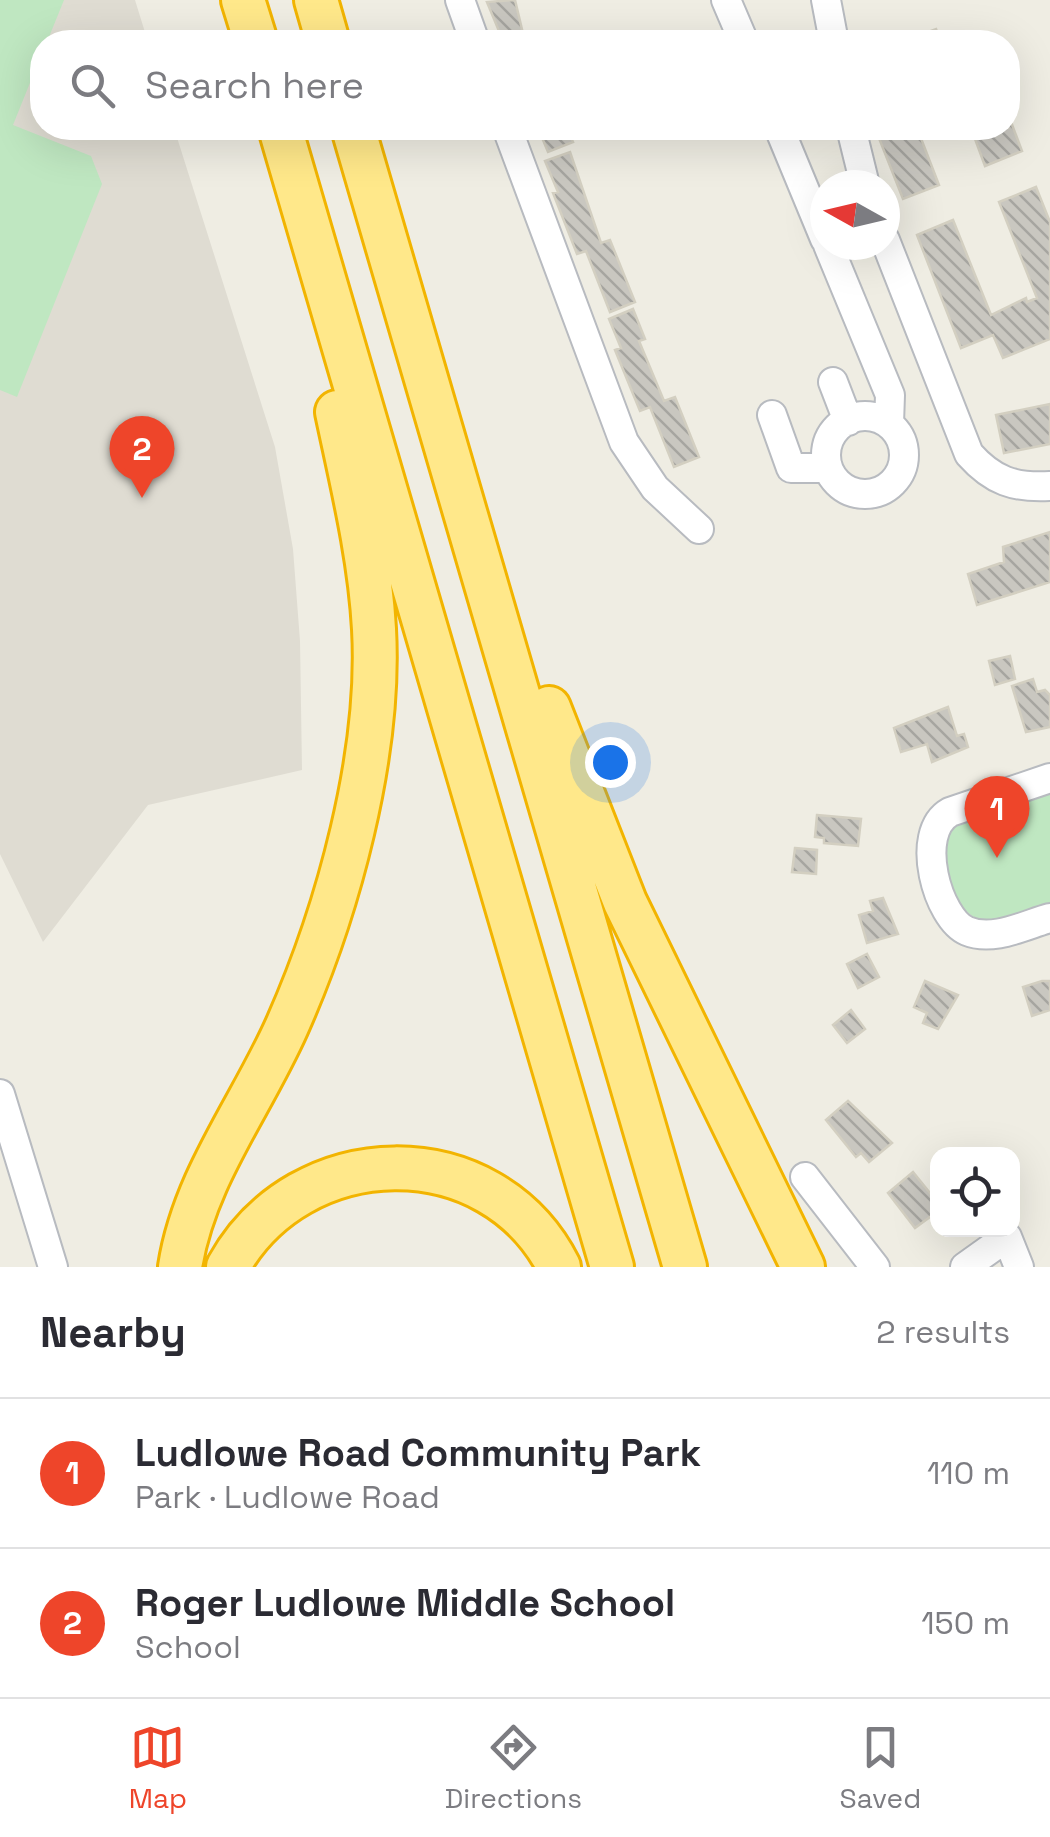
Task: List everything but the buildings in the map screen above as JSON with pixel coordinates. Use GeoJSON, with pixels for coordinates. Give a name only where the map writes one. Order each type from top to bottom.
{"type":"FeatureCollection","features":[{"type":"Feature","properties":{"kind":"highway"},"geometry":{"type":"LineString","coordinates":[[243,0],[252,30]]}},
{"type":"Feature","properties":{"kind":"highway"},"geometry":{"type":"LineString","coordinates":[[316,0],[327,30]]}},
{"type":"Feature","properties":{"kind":"highway"},"geometry":{"type":"LineString","coordinates":[[326,0],[330,30]]}},
{"type":"Feature","properties":{"kind":"highway"},"geometry":{"type":"LineString","coordinates":[[180,1267],[200,1194],[278,1044],[322,939],[358,799],[374,667],[371,594],[363,541],[281,140]]}},
{"type":"Feature","properties":{"kind":"highway"},"geometry":{"type":"LineString","coordinates":[[283,140],[612,1267]]}},
{"type":"Feature","properties":{"kind":"highway"},"geometry":{"type":"LineString","coordinates":[[357,140],[685,1267]]}},
{"type":"Feature","properties":{"kind":"highway"},"geometry":{"type":"LineString","coordinates":[[421,360],[610,867],[803,1267]]}},
{"type":"Feature","properties":{"kind":"highway"},"geometry":{"type":"LineString","coordinates":[[228,1267],[252,1231],[304,1190],[353,1171],[405,1166],[448,1174],[489,1191],[530,1224],[560,1267]]}},
{"type":"Feature","properties":{"kind":"street"},"geometry":{"type":"LineString","coordinates":[[460,0],[471,30]]}},
{"type":"Feature","properties":{"kind":"street"},"geometry":{"type":"LineString","coordinates":[[726,0],[739,30]]}},
{"type":"Feature","properties":{"kind":"street"},"geometry":{"type":"LineString","coordinates":[[826,0],[832,30]]}},
{"type":"Feature","properties":{"kind":"street"},"geometry":{"type":"LineString","coordinates":[[511,140],[624,442],[655,488],[698,529]]}},
{"type":"Feature","properties":{"kind":"street"},"geometry":{"type":"LineString","coordinates":[[784,140],[810,203]]}},
{"type":"Feature","properties":{"kind":"street"},"geometry":{"type":"LineString","coordinates":[[853,140],[861,170]]}},
{"type":"Feature","properties":{"kind":"street"},"geometry":{"type":"LineString","coordinates":[[833,260],[890,396],[889,424],[903,447],[900,473],[892,484],[880,491],[854,493],[842,487],[828,468],[828,443],[848,421],[866,416],[889,424]]}},
{"type":"Feature","properties":{"kind":"street"},"geometry":{"type":"LineString","coordinates":[[893,260],[969,454],[986,473],[1006,484],[1050,486]]}},
{"type":"Feature","properties":{"kind":"street"},"geometry":{"type":"LineString","coordinates":[[833,382],[848,421]]}},
{"type":"Feature","properties":{"kind":"street"},"geometry":{"type":"LineString","coordinates":[[772,416],[791,468],[828,468]]}},
{"type":"Feature","properties":{"kind":"street"},"geometry":{"type":"LineString","coordinates":[[1050,778],[950,812],[938,821],[929,841],[947,912],[960,927],[996,934],[1050,918]]}},
{"type":"Feature","properties":{"kind":"street"},"geometry":{"type":"LineString","coordinates":[[0,1094],[53,1267]]}},
{"type":"Feature","properties":{"kind":"street"},"geometry":{"type":"LineString","coordinates":[[805,1177],[875,1267]]}},
{"type":"Feature","properties":{"kind":"street"},"geometry":{"type":"LineString","coordinates":[[965,1267],[1007,1237],[1019,1267]]}},
{"type":"Feature","properties":{"kind":"shaded area"},"geometry":{"type":"Polygon","coordinates":[[[0,0],[135,0],[144,30],[30,30],[30,140],[178,140],[275,447],[293,549],[300,641],[302,770],[148,805],[43,942],[0,854],[0,0]]]}},
{"type":"Feature","properties":{"kind":"green space"},"geometry":{"type":"Polygon","coordinates":[[[0,0],[64,0],[52,30],[30,30],[30,83],[13,125],[30,132],[30,140],[51,140],[91,156],[102,184],[17,397],[0,390],[0,0]]]}},
{"type":"Feature","properties":{"kind":"green space"},"geometry":{"type":"Polygon","coordinates":[[[1050,794],[1050,904],[999,921],[982,920],[970,914],[959,904],[947,876],[946,846],[950,832],[958,822],[1050,794]]]}},
{"type":"Feature","properties":{"kind":"place","name":"Roger Ludlowe Middle School"},"geometry":{"type":"Point","coordinates":[142,498]}},
{"type":"Feature","properties":{"kind":"place","name":"Ludlowe Road Community Park"},"geometry":{"type":"Point","coordinates":[997,858]}}]}
